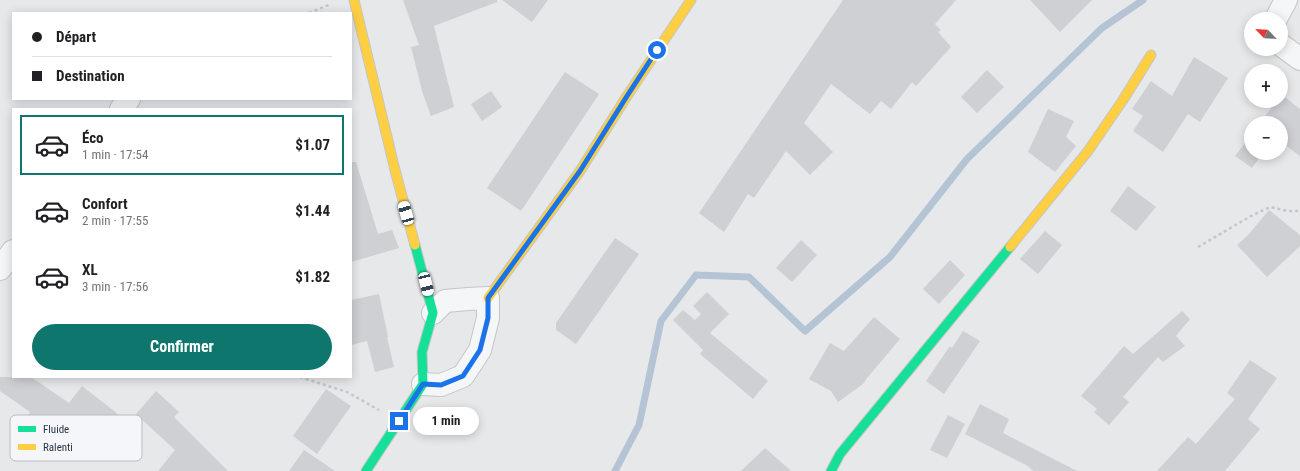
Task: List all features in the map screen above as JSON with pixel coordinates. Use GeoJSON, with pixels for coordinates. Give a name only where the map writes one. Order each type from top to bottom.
{"type":"FeatureCollection","features":[{"type":"Feature","properties":{"kind":"street"},"geometry":{"type":"LineString","coordinates":[[354,0],[394,170],[433,313]]}},
{"type":"Feature","properties":{"kind":"street"},"geometry":{"type":"LineString","coordinates":[[423,384],[441,385],[463,376],[480,350],[488,318],[488,298],[580,171],[627,96],[691,0]]}},
{"type":"Feature","properties":{"kind":"street"},"geometry":{"type":"LineString","coordinates":[[1280,12],[1286,0]]}},
{"type":"Feature","properties":{"kind":"street"},"geometry":{"type":"LineString","coordinates":[[1288,50],[1300,59]]}},
{"type":"Feature","properties":{"kind":"street"},"geometry":{"type":"LineString","coordinates":[[831,471],[840,454],[1088,151],[1123,100],[1151,55]]}},
{"type":"Feature","properties":{"kind":"street"},"geometry":{"type":"LineString","coordinates":[[122,108],[128,100]]}},
{"type":"Feature","properties":{"kind":"street"},"geometry":{"type":"LineString","coordinates":[[0,269],[12,252]]}},
{"type":"Feature","properties":{"kind":"street"},"geometry":{"type":"LineString","coordinates":[[366,471],[423,384],[422,352],[433,313],[445,301],[488,298]]}},
{"type":"Feature","properties":{"kind":"path"},"geometry":{"type":"LineString","coordinates":[[312,12],[336,3]]}},
{"type":"Feature","properties":{"kind":"path"},"geometry":{"type":"LineString","coordinates":[[1198,247],[1251,216],[1270,207],[1288,211],[1300,211]]}},
{"type":"Feature","properties":{"kind":"path"},"geometry":{"type":"LineString","coordinates":[[303,378],[347,392],[399,421]]}},
{"type":"Feature","properties":{"kind":"building"},"geometry":{"type":"Polygon","coordinates":[[[403,0],[497,0],[497,2],[434,26],[454,107],[431,116],[422,91],[411,47],[419,45],[403,0]]]}},
{"type":"Feature","properties":{"kind":"building"},"geometry":{"type":"Polygon","coordinates":[[[502,0],[548,0],[532,22],[502,0]]]}},
{"type":"Feature","properties":{"kind":"building"},"geometry":{"type":"Polygon","coordinates":[[[843,0],[956,0],[935,24],[941,30],[938,32],[951,47],[916,86],[912,82],[891,109],[881,101],[870,114],[831,84],[804,123],[833,152],[810,175],[786,151],[754,198],[748,194],[724,232],[699,213],[843,0]]]}},
{"type":"Feature","properties":{"kind":"building"},"geometry":{"type":"Polygon","coordinates":[[[1030,0],[1092,0],[1060,32],[1030,0]]]}},
{"type":"Feature","properties":{"kind":"building"},"geometry":{"type":"Polygon","coordinates":[[[1194,57],[1228,78],[1200,122],[1188,114],[1163,152],[1133,131],[1143,116],[1132,109],[1151,81],[1172,96],[1194,57]]]}},
{"type":"Feature","properties":{"kind":"building"},"geometry":{"type":"Polygon","coordinates":[[[987,70],[1004,87],[977,113],[961,97],[987,70]]]}},
{"type":"Feature","properties":{"kind":"building"},"geometry":{"type":"Polygon","coordinates":[[[565,72],[599,94],[521,211],[487,188],[565,72]]]}},
{"type":"Feature","properties":{"kind":"building"},"geometry":{"type":"Polygon","coordinates":[[[491,91],[502,107],[482,121],[471,104],[491,91]]]}},
{"type":"Feature","properties":{"kind":"building"},"geometry":{"type":"Polygon","coordinates":[[[1288,100],[1300,109],[1300,156],[1288,147],[1288,116],[1265,116],[1271,108],[1288,108],[1288,100]]]}},
{"type":"Feature","properties":{"kind":"building"},"geometry":{"type":"Polygon","coordinates":[[[1048,109],[1074,121],[1066,137],[1076,146],[1055,172],[1028,152],[1048,109]]]}},
{"type":"Feature","properties":{"kind":"building"},"geometry":{"type":"Polygon","coordinates":[[[1244,144],[1244,160],[1258,160],[1252,168],[1235,156],[1244,144]]]}},
{"type":"Feature","properties":{"kind":"building"},"geometry":{"type":"Polygon","coordinates":[[[352,162],[356,162],[378,234],[392,230],[399,248],[352,262],[352,162]]]}},
{"type":"Feature","properties":{"kind":"building"},"geometry":{"type":"Polygon","coordinates":[[[1128,186],[1156,207],[1136,231],[1110,211],[1128,186]]]}},
{"type":"Feature","properties":{"kind":"building"},"geometry":{"type":"Polygon","coordinates":[[[1269,210],[1300,235],[1300,246],[1267,277],[1237,245],[1248,235],[1269,210]]]}},
{"type":"Feature","properties":{"kind":"building"},"geometry":{"type":"Polygon","coordinates":[[[1045,231],[1062,245],[1038,274],[1020,259],[1045,231]]]}},
{"type":"Feature","properties":{"kind":"building"},"geometry":{"type":"Polygon","coordinates":[[[615,238],[639,254],[576,344],[556,330],[556,323],[615,238]]]}},
{"type":"Feature","properties":{"kind":"building"},"geometry":{"type":"Polygon","coordinates":[[[801,240],[817,255],[792,282],[776,268],[801,240]]]}},
{"type":"Feature","properties":{"kind":"building"},"geometry":{"type":"Polygon","coordinates":[[[950,260],[965,275],[939,304],[923,289],[950,260]]]}},
{"type":"Feature","properties":{"kind":"building"},"geometry":{"type":"Polygon","coordinates":[[[707,292],[729,314],[710,333],[768,381],[753,399],[700,354],[703,350],[673,320],[683,310],[695,320],[701,314],[693,306],[707,292]]]}},
{"type":"Feature","properties":{"kind":"building"},"geometry":{"type":"Polygon","coordinates":[[[379,294],[394,367],[375,372],[367,341],[352,345],[352,300],[379,294]]]}},
{"type":"Feature","properties":{"kind":"building"},"geometry":{"type":"Polygon","coordinates":[[[1182,311],[1190,319],[1176,336],[1185,346],[1163,362],[1158,357],[1123,397],[1129,402],[1109,425],[1094,412],[1097,409],[1081,396],[1124,346],[1133,354],[1182,311]]]}},
{"type":"Feature","properties":{"kind":"building"},"geometry":{"type":"Polygon","coordinates":[[[874,317],[900,339],[863,384],[838,402],[831,391],[809,379],[830,343],[844,351],[874,317]]]}},
{"type":"Feature","properties":{"kind":"building"},"geometry":{"type":"Polygon","coordinates":[[[963,331],[980,341],[944,394],[926,381],[950,346],[952,348],[963,331]]]}},
{"type":"Feature","properties":{"kind":"building"},"geometry":{"type":"Polygon","coordinates":[[[1250,360],[1277,378],[1248,419],[1260,429],[1225,471],[1157,471],[1188,437],[1196,444],[1235,399],[1227,393],[1250,360]]]}},
{"type":"Feature","properties":{"kind":"building"},"geometry":{"type":"Polygon","coordinates":[[[0,377],[32,378],[69,403],[82,386],[118,414],[29,415],[30,412],[0,391],[0,377]]]}},
{"type":"Feature","properties":{"kind":"building"},"geometry":{"type":"Polygon","coordinates":[[[326,389],[351,406],[317,454],[293,436],[326,389]]]}},
{"type":"Feature","properties":{"kind":"building"},"geometry":{"type":"Polygon","coordinates":[[[156,391],[179,412],[174,417],[228,471],[158,471],[175,450],[142,420],[142,415],[136,414],[156,391]]]}},
{"type":"Feature","properties":{"kind":"building"},"geometry":{"type":"Polygon","coordinates":[[[980,404],[1009,419],[1003,433],[1077,471],[1033,471],[1028,466],[965,434],[980,404]]]}},
{"type":"Feature","properties":{"kind":"building"},"geometry":{"type":"Polygon","coordinates":[[[948,415],[965,424],[947,458],[930,450],[948,415]]]}},
{"type":"Feature","properties":{"kind":"building"},"geometry":{"type":"Polygon","coordinates":[[[765,448],[791,471],[741,471],[765,448]]]}},
{"type":"Feature","properties":{"kind":"building"},"geometry":{"type":"Polygon","coordinates":[[[304,450],[335,471],[289,471],[304,450]]]}},
{"type":"Feature","properties":{"kind":"waterway"},"geometry":{"type":"LineString","coordinates":[[615,471],[639,425],[661,321],[696,275],[749,277],[805,331],[890,257],[967,159],[1102,28],[1143,0]]}},
{"type":"Feature","properties":{"kind":"traffic: fast"},"geometry":{"type":"LineString","coordinates":[[366,471],[423,384],[422,352],[433,313],[415,245]]}},
{"type":"Feature","properties":{"kind":"traffic: fast"},"geometry":{"type":"LineString","coordinates":[[831,471],[840,454],[1010,247]]}},
{"type":"Feature","properties":{"kind":"traffic: slow"},"geometry":{"type":"LineString","coordinates":[[354,0],[395,170],[415,245]]}},
{"type":"Feature","properties":{"kind":"traffic: slow"},"geometry":{"type":"LineString","coordinates":[[488,298],[580,171],[627,96],[691,0]]}},
{"type":"Feature","properties":{"kind":"traffic: slow"},"geometry":{"type":"LineString","coordinates":[[1010,247],[1088,151],[1123,100],[1151,55]]}},
{"type":"Feature","properties":{"kind":"route"},"geometry":{"type":"LineString","coordinates":[[399,421],[423,384],[441,385],[463,376],[480,350],[488,318],[488,298],[580,171],[657,50]]}}]}
